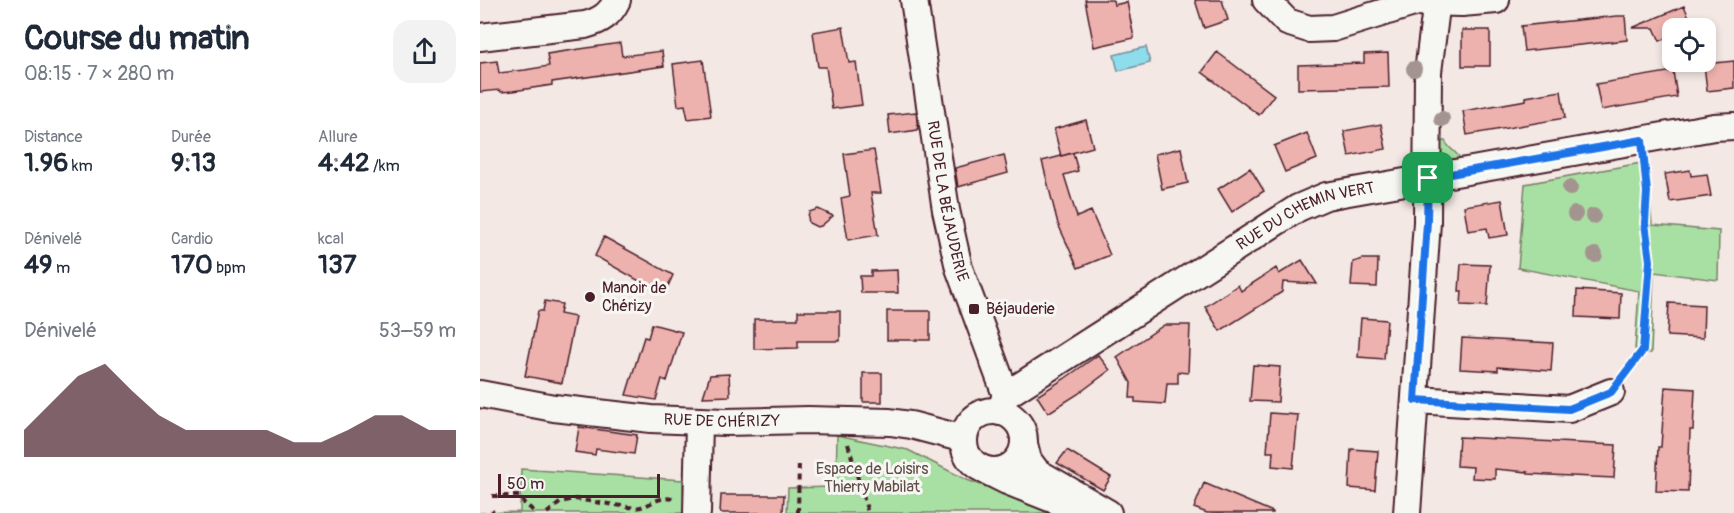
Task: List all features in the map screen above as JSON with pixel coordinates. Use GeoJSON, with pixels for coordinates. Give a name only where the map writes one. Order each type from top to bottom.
{"type":"FeatureCollection","features":[{"type":"Feature","properties":{"kind":"street"},"geometry":{"type":"LineString","coordinates":[[480,38],[585,25],[604,18],[616,0]]}},
{"type":"Feature","properties":{"kind":"street","name":"RUE DE LA BÉJAUDERIE"},"geometry":{"type":"LineString","coordinates":[[914,0],[946,210],[957,256],[1003,404]]}},
{"type":"Feature","properties":{"kind":"street"},"geometry":{"type":"LineString","coordinates":[[1266,0],[1287,22],[1309,29],[1333,28],[1427,1],[1462,3],[1496,0]]}},
{"type":"Feature","properties":{"kind":"street"},"geometry":{"type":"LineString","coordinates":[[1407,513],[1427,222],[1427,1]]}},
{"type":"Feature","properties":{"kind":"street","name":"RUE DU CHEMIN VERT"},"geometry":{"type":"LineString","coordinates":[[1003,404],[1311,201],[1326,196],[1734,126]]}},
{"type":"Feature","properties":{"kind":"street"},"geometry":{"type":"LineString","coordinates":[[1415,400],[1569,409],[1611,392]]}},
{"type":"Feature","properties":{"kind":"street","name":"RUE DE CHÉRIZY"},"geometry":{"type":"LineString","coordinates":[[480,394],[593,413],[651,419],[699,422],[844,420],[890,422],[964,439]]}},
{"type":"Feature","properties":{"kind":"street"},"geometry":{"type":"LineString","coordinates":[[1089,513],[1007,481],[976,465],[969,458],[964,439],[972,421],[1003,404],[1023,433],[1028,460],[1037,472],[1108,513]]}},
{"type":"Feature","properties":{"kind":"street"},"geometry":{"type":"LineString","coordinates":[[697,508],[699,422]]}},
{"type":"Feature","properties":{"kind":"street"},"geometry":{"type":"LineString","coordinates":[[985,470],[1005,469],[1014,464],[1021,455],[1024,444]]}},
{"type":"Feature","properties":{"kind":"path"},"geometry":{"type":"LineString","coordinates":[[1611,392],[1643,350],[1650,261],[1646,231],[1647,192],[1642,140]]}},
{"type":"Feature","properties":{"kind":"path"},"geometry":{"type":"LineString","coordinates":[[844,420],[845,437],[868,513]]}},
{"type":"Feature","properties":{"kind":"path"},"geometry":{"type":"LineString","coordinates":[[798,513],[799,461]]}},
{"type":"Feature","properties":{"kind":"path"},"geometry":{"type":"LineString","coordinates":[[492,496],[520,496],[524,503],[536,513]]}},
{"type":"Feature","properties":{"kind":"path"},"geometry":{"type":"LineString","coordinates":[[547,513],[561,502],[575,499],[635,508],[668,498],[697,508]]}},
{"type":"Feature","properties":{"kind":"path"},"geometry":{"type":"LineString","coordinates":[[635,508],[639,513]]}},
{"type":"Feature","properties":{"kind":"green space"},"geometry":{"type":"Polygon","coordinates":[[[1439,141],[1445,141],[1462,163],[1444,160],[1440,153],[1439,141]]]}},
{"type":"Feature","properties":{"kind":"green space"},"geometry":{"type":"Polygon","coordinates":[[[1647,162],[1652,225],[1719,231],[1718,280],[1654,272],[1651,353],[1644,353],[1649,293],[1646,293],[1641,349],[1635,349],[1639,291],[1518,268],[1525,184],[1647,162]]]}},
{"type":"Feature","properties":{"kind":"green space","name":"Espace de Loisirs Thierry Mabilat"},"geometry":{"type":"Polygon","coordinates":[[[837,435],[908,450],[967,480],[1059,513],[787,513],[788,488],[836,487],[837,435]]]}},
{"type":"Feature","properties":{"kind":"green space"},"geometry":{"type":"Polygon","coordinates":[[[521,469],[683,480],[684,513],[480,513],[520,512],[521,469]]]}},
{"type":"Feature","properties":{"kind":"water"},"geometry":{"type":"Polygon","coordinates":[[[1146,47],[1150,63],[1118,71],[1114,55],[1146,47]]]}},
{"type":"Feature","properties":{"kind":"building"},"geometry":{"type":"Polygon","coordinates":[[[1085,0],[1113,0],[1114,5],[1127,2],[1134,38],[1094,47],[1085,0]]]}},
{"type":"Feature","properties":{"kind":"building"},"geometry":{"type":"Polygon","coordinates":[[[1195,0],[1222,0],[1228,20],[1204,28],[1195,0]]]}},
{"type":"Feature","properties":{"kind":"building"},"geometry":{"type":"Polygon","coordinates":[[[1684,6],[1689,18],[1662,18],[1662,40],[1660,41],[1654,28],[1632,28],[1684,6]]]}},
{"type":"Feature","properties":{"kind":"building"},"geometry":{"type":"Polygon","coordinates":[[[1625,16],[1627,40],[1524,51],[1521,26],[1625,16]]]}},
{"type":"Feature","properties":{"kind":"building"},"geometry":{"type":"Polygon","coordinates":[[[843,27],[849,63],[856,62],[862,105],[832,109],[826,67],[818,67],[813,32],[843,27]]]}},
{"type":"Feature","properties":{"kind":"building"},"geometry":{"type":"Polygon","coordinates":[[[1462,30],[1490,30],[1490,66],[1462,66],[1462,30]]]}},
{"type":"Feature","properties":{"kind":"building"},"geometry":{"type":"Polygon","coordinates":[[[620,43],[622,56],[662,51],[664,66],[552,82],[552,85],[513,91],[480,92],[480,63],[497,61],[499,73],[525,70],[549,66],[547,54],[620,43]]]}},
{"type":"Feature","properties":{"kind":"building"},"geometry":{"type":"Polygon","coordinates":[[[1217,52],[1274,95],[1259,115],[1202,72],[1217,52]]]}},
{"type":"Feature","properties":{"kind":"building"},"geometry":{"type":"Polygon","coordinates":[[[1388,53],[1389,87],[1298,89],[1298,65],[1364,63],[1364,54],[1388,53]]]}},
{"type":"Feature","properties":{"kind":"building"},"geometry":{"type":"Polygon","coordinates":[[[703,60],[711,116],[688,119],[685,105],[678,106],[673,64],[703,60]]]}},
{"type":"Feature","properties":{"kind":"building"},"geometry":{"type":"Polygon","coordinates":[[[1734,61],[1734,88],[1707,91],[1705,72],[1716,72],[1716,63],[1734,61]]]}},
{"type":"Feature","properties":{"kind":"building"},"geometry":{"type":"Polygon","coordinates":[[[1673,72],[1677,97],[1601,110],[1596,84],[1673,72]]]}},
{"type":"Feature","properties":{"kind":"building"},"geometry":{"type":"Polygon","coordinates":[[[1561,91],[1565,118],[1467,135],[1463,111],[1526,100],[1526,97],[1561,91]]]}},
{"type":"Feature","properties":{"kind":"building"},"geometry":{"type":"Polygon","coordinates":[[[916,112],[918,130],[890,134],[888,115],[916,112]]]}},
{"type":"Feature","properties":{"kind":"building"},"geometry":{"type":"Polygon","coordinates":[[[1086,120],[1093,147],[1061,156],[1054,129],[1086,120]]]}},
{"type":"Feature","properties":{"kind":"building"},"geometry":{"type":"Polygon","coordinates":[[[1381,124],[1386,149],[1349,156],[1344,131],[1381,124]]]}},
{"type":"Feature","properties":{"kind":"building"},"geometry":{"type":"Polygon","coordinates":[[[1307,133],[1317,159],[1285,172],[1274,146],[1307,133]]]}},
{"type":"Feature","properties":{"kind":"building"},"geometry":{"type":"Polygon","coordinates":[[[1181,148],[1188,183],[1162,189],[1155,154],[1181,148]]]}},
{"type":"Feature","properties":{"kind":"building"},"geometry":{"type":"Polygon","coordinates":[[[874,150],[881,193],[871,193],[878,235],[848,240],[841,198],[850,196],[844,154],[874,150]]]}},
{"type":"Feature","properties":{"kind":"building"},"geometry":{"type":"Polygon","coordinates":[[[1073,153],[1078,171],[1064,175],[1077,217],[1091,211],[1110,255],[1078,268],[1058,224],[1042,161],[1073,153]]]}},
{"type":"Feature","properties":{"kind":"building"},"geometry":{"type":"Polygon","coordinates":[[[1004,155],[1008,173],[958,187],[955,168],[1004,155]]]}},
{"type":"Feature","properties":{"kind":"building"},"geometry":{"type":"Polygon","coordinates":[[[1250,168],[1264,191],[1232,212],[1218,189],[1250,168]]]}},
{"type":"Feature","properties":{"kind":"building"},"geometry":{"type":"Polygon","coordinates":[[[1690,170],[1691,176],[1707,174],[1711,196],[1670,202],[1665,174],[1690,170]]]}},
{"type":"Feature","properties":{"kind":"building"},"geometry":{"type":"Polygon","coordinates":[[[1502,200],[1508,235],[1489,238],[1487,228],[1468,231],[1464,206],[1502,200]]]}},
{"type":"Feature","properties":{"kind":"building"},"geometry":{"type":"Polygon","coordinates":[[[818,209],[833,216],[817,227],[809,223],[808,217],[809,212],[818,209]]]}},
{"type":"Feature","properties":{"kind":"building"},"geometry":{"type":"Polygon","coordinates":[[[604,237],[673,275],[664,295],[595,256],[604,237]]]}},
{"type":"Feature","properties":{"kind":"building"},"geometry":{"type":"Polygon","coordinates":[[[1378,259],[1377,287],[1351,286],[1353,262],[1378,259]]]}},
{"type":"Feature","properties":{"kind":"building"},"geometry":{"type":"Polygon","coordinates":[[[1302,260],[1317,284],[1283,282],[1282,292],[1220,331],[1205,307],[1238,285],[1241,291],[1276,268],[1279,274],[1302,260]]]}},
{"type":"Feature","properties":{"kind":"building"},"geometry":{"type":"Polygon","coordinates":[[[1461,264],[1490,265],[1487,306],[1461,305],[1462,291],[1459,291],[1461,264]]]}},
{"type":"Feature","properties":{"kind":"building"},"geometry":{"type":"Polygon","coordinates":[[[897,270],[898,293],[861,293],[860,276],[871,276],[871,271],[897,270]]]}},
{"type":"Feature","properties":{"kind":"building"},"geometry":{"type":"Polygon","coordinates":[[[1577,290],[1621,293],[1620,319],[1576,317],[1577,290]]]}},
{"type":"Feature","properties":{"kind":"building"},"geometry":{"type":"Polygon","coordinates":[[[545,301],[562,304],[560,314],[575,317],[562,383],[525,376],[538,311],[543,311],[545,301]]]}},
{"type":"Feature","properties":{"kind":"building"},"geometry":{"type":"Polygon","coordinates":[[[1669,303],[1704,305],[1703,338],[1667,336],[1669,303]]]}},
{"type":"Feature","properties":{"kind":"building"},"geometry":{"type":"Polygon","coordinates":[[[798,311],[840,311],[840,341],[798,341],[798,348],[754,349],[754,319],[798,319],[798,311]]]}},
{"type":"Feature","properties":{"kind":"building"},"geometry":{"type":"Polygon","coordinates":[[[887,311],[930,311],[930,340],[887,340],[887,311]]]}},
{"type":"Feature","properties":{"kind":"building"},"geometry":{"type":"Polygon","coordinates":[[[1361,318],[1387,320],[1384,359],[1358,357],[1361,318]]]}},
{"type":"Feature","properties":{"kind":"building"},"geometry":{"type":"Polygon","coordinates":[[[652,324],[682,332],[667,381],[662,379],[656,400],[626,395],[644,337],[648,338],[652,324]]]}},
{"type":"Feature","properties":{"kind":"building"},"geometry":{"type":"Polygon","coordinates":[[[1164,325],[1190,325],[1188,373],[1178,372],[1178,383],[1167,383],[1165,404],[1135,402],[1135,398],[1130,398],[1131,383],[1117,357],[1164,325]]]}},
{"type":"Feature","properties":{"kind":"building"},"geometry":{"type":"Polygon","coordinates":[[[1462,338],[1553,343],[1551,371],[1498,367],[1498,371],[1460,369],[1462,338]]]}},
{"type":"Feature","properties":{"kind":"building"},"geometry":{"type":"Polygon","coordinates":[[[1098,355],[1110,370],[1048,413],[1037,396],[1098,355]]]}},
{"type":"Feature","properties":{"kind":"building"},"geometry":{"type":"Polygon","coordinates":[[[1253,365],[1280,367],[1278,402],[1250,401],[1253,365]]]}},
{"type":"Feature","properties":{"kind":"building"},"geometry":{"type":"Polygon","coordinates":[[[863,373],[882,373],[882,402],[863,402],[863,373]]]}},
{"type":"Feature","properties":{"kind":"building"},"geometry":{"type":"Polygon","coordinates":[[[729,374],[730,396],[703,397],[710,375],[729,374]]]}},
{"type":"Feature","properties":{"kind":"building"},"geometry":{"type":"Polygon","coordinates":[[[1665,387],[1695,389],[1693,430],[1690,430],[1688,492],[1656,491],[1658,447],[1661,447],[1665,387]]]}},
{"type":"Feature","properties":{"kind":"building"},"geometry":{"type":"Polygon","coordinates":[[[1270,413],[1298,415],[1293,468],[1272,466],[1273,452],[1267,452],[1270,413]]]}},
{"type":"Feature","properties":{"kind":"building"},"geometry":{"type":"Polygon","coordinates":[[[579,427],[637,435],[634,454],[596,449],[595,455],[575,452],[579,427]]]}},
{"type":"Feature","properties":{"kind":"building"},"geometry":{"type":"Polygon","coordinates":[[[1459,437],[1616,445],[1614,478],[1528,474],[1528,472],[1495,469],[1495,479],[1472,478],[1473,467],[1457,466],[1459,437]]]}},
{"type":"Feature","properties":{"kind":"building"},"geometry":{"type":"Polygon","coordinates":[[[1351,449],[1378,451],[1375,490],[1349,488],[1351,449]]]}},
{"type":"Feature","properties":{"kind":"building"},"geometry":{"type":"Polygon","coordinates":[[[1067,450],[1111,477],[1103,490],[1057,463],[1067,450]]]}},
{"type":"Feature","properties":{"kind":"building"},"geometry":{"type":"Polygon","coordinates":[[[1204,483],[1273,513],[1207,513],[1194,508],[1204,483]]]}},
{"type":"Feature","properties":{"kind":"building"},"geometry":{"type":"Polygon","coordinates":[[[721,495],[784,495],[783,513],[720,513],[721,495]]]}},
{"type":"Feature","properties":{"kind":"place","name":"Manoir de Chérizy"},"geometry":{"type":"Point","coordinates":[590,297]}},
{"type":"Feature","properties":{"kind":"place","name":"Béjauderie"},"geometry":{"type":"Point","coordinates":[974,309]}},
{"type":"Feature","properties":{"kind":"route"},"geometry":{"type":"LineString","coordinates":[[1642,140],[1647,192],[1645,223],[1650,261],[1643,350],[1611,392],[1569,409],[1415,400],[1428,178],[1642,140]]}}]}
